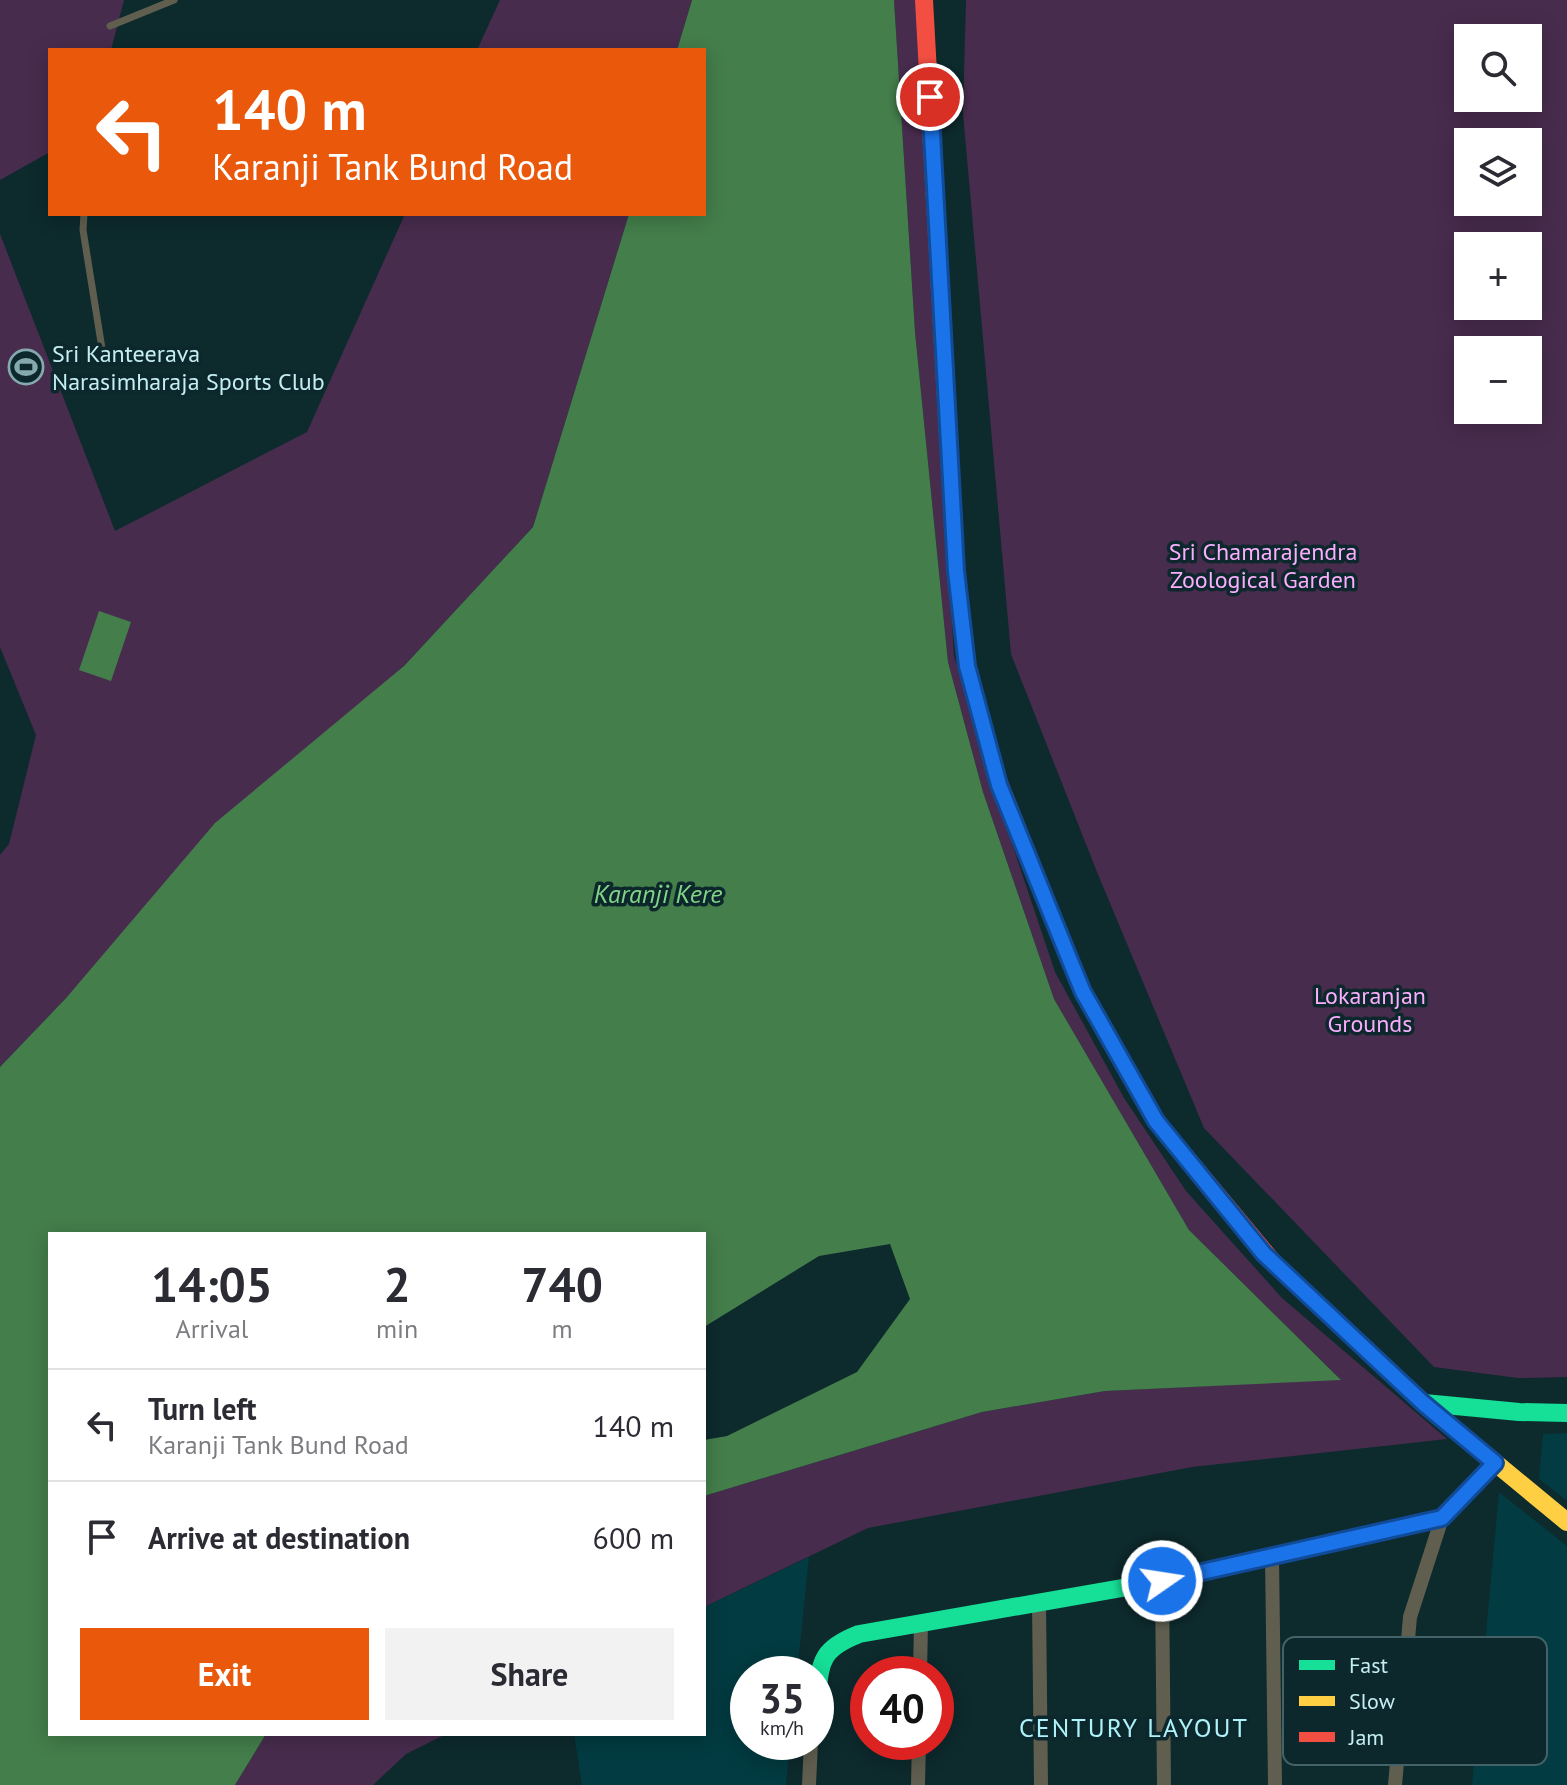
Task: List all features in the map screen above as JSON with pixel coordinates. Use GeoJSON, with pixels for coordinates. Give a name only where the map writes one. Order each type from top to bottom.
{"type":"FeatureCollection","features":[{"type":"Feature","properties":{"kind":"street"},"geometry":{"type":"LineString","coordinates":[[924,0],[956,571],[967,666],[999,785],[1083,992],[1156,1121],[1264,1254],[1423,1403],[1567,1522]]}},
{"type":"Feature","properties":{"kind":"street"},"geometry":{"type":"LineString","coordinates":[[1423,1403],[1567,1413]]}},
{"type":"Feature","properties":{"kind":"street"},"geometry":{"type":"LineString","coordinates":[[1407,1637],[1442,1518],[1495,1463]]}},
{"type":"Feature","properties":{"kind":"street"},"geometry":{"type":"LineString","coordinates":[[822,1656],[832,1644],[859,1634],[1162,1581],[1442,1518]]}},
{"type":"Feature","properties":{"kind":"street"},"geometry":{"type":"LineString","coordinates":[[1272,1556],[1275,1785]]}},
{"type":"Feature","properties":{"kind":"street"},"geometry":{"type":"LineString","coordinates":[[1162,1581],[1164,1785]]}},
{"type":"Feature","properties":{"kind":"street"},"geometry":{"type":"LineString","coordinates":[[1039,1602],[1041,1785]]}},
{"type":"Feature","properties":{"kind":"street"},"geometry":{"type":"LineString","coordinates":[[920,1656],[921,1622]]}},
{"type":"Feature","properties":{"kind":"street"},"geometry":{"type":"LineString","coordinates":[[809,1785],[810,1760]]}},
{"type":"Feature","properties":{"kind":"street"},"geometry":{"type":"LineString","coordinates":[[918,1785],[919,1760]]}},
{"type":"Feature","properties":{"kind":"street"},"geometry":{"type":"LineString","coordinates":[[1395,1785],[1397,1765]]}},
{"type":"Feature","properties":{"kind":"lane"},"geometry":{"type":"LineString","coordinates":[[110,26],[174,0]]}},
{"type":"Feature","properties":{"kind":"lane"},"geometry":{"type":"LineString","coordinates":[[84,216],[83,230],[104,361]]}},
{"type":"Feature","properties":{"kind":"shaded area"},"geometry":{"type":"Polygon","coordinates":[[[1567,1433],[1567,1501],[1539,1479],[1543,1434],[1567,1433]]]}},
{"type":"Feature","properties":{"kind":"shaded area"},"geometry":{"type":"Polygon","coordinates":[[[1499,1492],[1567,1546],[1567,1785],[1472,1785],[1474,1765],[1547,1765],[1547,1637],[1486,1637],[1499,1492]]]}},
{"type":"Feature","properties":{"kind":"shaded area"},"geometry":{"type":"Polygon","coordinates":[[[809,1557],[799,1656],[730,1656],[730,1760],[788,1760],[786,1785],[582,1785],[574,1736],[706,1736],[706,1606],[809,1557]]]}},
{"type":"Feature","properties":{"kind":"green space"},"geometry":{"type":"Polygon","coordinates":[[[0,0],[124,0],[112,48],[48,48],[48,153],[0,180],[0,0]]]}},
{"type":"Feature","properties":{"kind":"green space"},"geometry":{"type":"Polygon","coordinates":[[[500,0],[692,0],[678,48],[478,48],[500,0]]]}},
{"type":"Feature","properties":{"kind":"green space"},"geometry":{"type":"Polygon","coordinates":[[[894,0],[916,0],[954,656],[993,787],[1055,972],[1124,1098],[1186,1191],[1282,1298],[1447,1439],[1192,1467],[868,1528],[706,1606],[706,1495],[982,1412],[1105,1391],[1340,1379],[1189,1230],[1054,999],[983,792],[948,662],[915,332],[894,0]]]}},
{"type":"Feature","properties":{"kind":"green space","name":"Sri Chamarajendra Zoological Garden"},"geometry":{"type":"Polygon","coordinates":[[[966,0],[1567,0],[1567,1377],[1518,1378],[1434,1367],[1204,1128],[1097,872],[1011,654],[963,113],[966,0]]]}},
{"type":"Feature","properties":{"kind":"green space"},"geometry":{"type":"Polygon","coordinates":[[[404,216],[628,216],[533,527],[404,666],[67,997],[0,1067],[0,855],[9,844],[36,735],[0,647],[0,234],[115,531],[307,432],[404,216]]]}},
{"type":"Feature","properties":{"kind":"green space"},"geometry":{"type":"Polygon","coordinates":[[[265,1736],[442,1736],[406,1754],[373,1785],[235,1785],[265,1736]]]}},
{"type":"Feature","properties":{"kind":"water","name":"Karanji Kere"},"geometry":{"type":"Polygon","coordinates":[[[692,0],[894,0],[915,332],[948,662],[983,792],[1054,999],[1189,1230],[1341,1380],[1105,1391],[982,1412],[706,1495],[706,1440],[727,1436],[857,1372],[910,1299],[890,1244],[819,1256],[706,1326],[706,1232],[48,1232],[48,1736],[265,1736],[235,1785],[0,1785],[0,1067],[67,997],[215,823],[404,666],[533,527],[628,216],[706,216],[706,48],[678,48],[692,0]]]}},
{"type":"Feature","properties":{"kind":"water"},"geometry":{"type":"Polygon","coordinates":[[[99,611],[131,622],[111,681],[79,670],[99,611]]]}},
{"type":"Feature","properties":{"kind":"traffic: fast"},"geometry":{"type":"LineString","coordinates":[[947,416],[956,571],[967,666],[997,778]]}},
{"type":"Feature","properties":{"kind":"traffic: fast"},"geometry":{"type":"LineString","coordinates":[[1424,1403],[1567,1413]]}},
{"type":"Feature","properties":{"kind":"traffic: fast"},"geometry":{"type":"LineString","coordinates":[[826,1656],[836,1646],[859,1634],[1162,1581],[1442,1518]]}},
{"type":"Feature","properties":{"kind":"traffic: slow"},"geometry":{"type":"LineString","coordinates":[[1273,1262],[1423,1403],[1567,1522]]}},
{"type":"Feature","properties":{"kind":"traffic: jam"},"geometry":{"type":"LineString","coordinates":[[924,0],[947,416]]}},
{"type":"Feature","properties":{"kind":"traffic: jam"},"geometry":{"type":"LineString","coordinates":[[997,778],[1083,992],[1156,1121],[1273,1262]]}},
{"type":"Feature","properties":{"kind":"place","name":"Sri Kanteerava Narasimharaja Sports Club"},"geometry":{"type":"Point","coordinates":[26,367]}},
{"type":"Feature","properties":{"kind":"district","name":"CENTURY LAYOUT"},"geometry":{"type":"Point","coordinates":[1134,1727]}},
{"type":"Feature","properties":{"kind":"route"},"geometry":{"type":"LineString","coordinates":[[930,97],[956,571],[967,666],[999,785],[1071,963],[1083,992],[1156,1121],[1264,1254],[1423,1403],[1495,1463],[1442,1518],[1162,1581]]}},
{"type":"Feature","properties":{"kind":"park label","name":"Lokaranjan Grounds"},"geometry":{"type":"Point","coordinates":[1370,1009]}}]}
